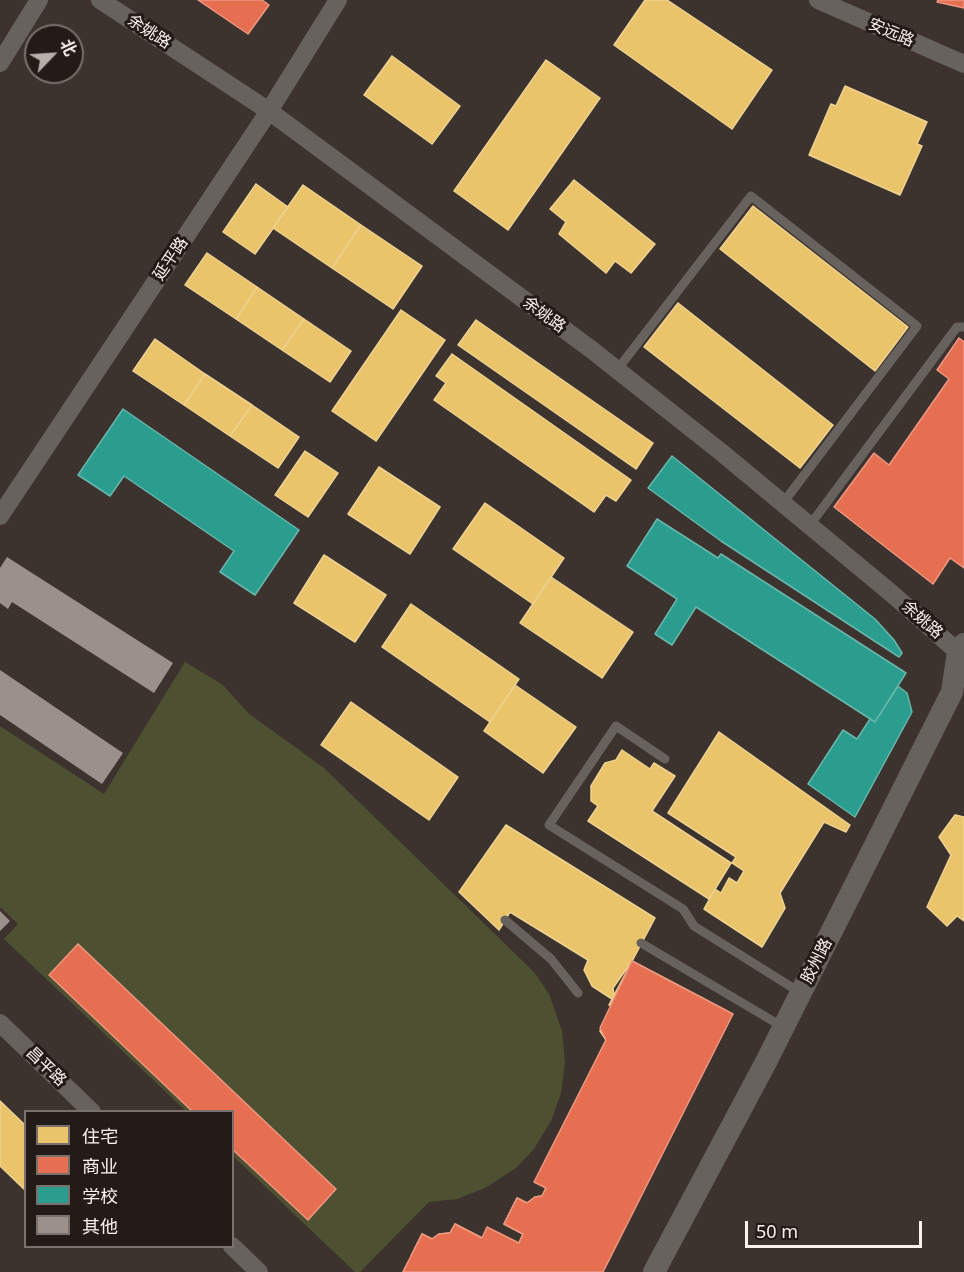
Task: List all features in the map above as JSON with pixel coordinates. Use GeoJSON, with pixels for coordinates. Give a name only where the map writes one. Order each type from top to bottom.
{"type":"FeatureCollection","features":[{"type":"Feature","properties":{"kind":"street"},"geometry":{"type":"LineString","coordinates":[[0,63],[39,0]]}},
{"type":"Feature","properties":{"kind":"street","name":"余姚路"},"geometry":{"type":"LineString","coordinates":[[100,0],[269,111],[617,370],[810,525],[962,652]]}},
{"type":"Feature","properties":{"kind":"street","name":"延平路"},"geometry":{"type":"LineString","coordinates":[[0,516],[269,111],[338,0]]}},
{"type":"Feature","properties":{"kind":"street","name":"安远路"},"geometry":{"type":"LineString","coordinates":[[818,0],[851,7],[964,64]]}},
{"type":"Feature","properties":{"kind":"street","name":"胶州路"},"geometry":{"type":"LineString","coordinates":[[654,1272],[801,993],[952,692],[962,652]]}},
{"type":"Feature","properties":{"kind":"street","name":"昌平路"},"geometry":{"type":"LineString","coordinates":[[0,1023],[90,1110]]}},
{"type":"Feature","properties":{"kind":"street"},"geometry":{"type":"LineString","coordinates":[[234,1248],[259,1272]]}},
{"type":"Feature","properties":{"kind":"lane"},"geometry":{"type":"LineString","coordinates":[[617,370],[751,196],[917,326],[783,503]]}},
{"type":"Feature","properties":{"kind":"lane"},"geometry":{"type":"LineString","coordinates":[[810,525],[957,327],[964,327]]}},
{"type":"Feature","properties":{"kind":"lane"},"geometry":{"type":"LineString","coordinates":[[665,759],[616,726],[549,825],[683,909],[694,926],[801,993]]}},
{"type":"Feature","properties":{"kind":"lane"},"geometry":{"type":"LineString","coordinates":[[505,920],[550,959],[579,993]]}},
{"type":"Feature","properties":{"kind":"lane"},"geometry":{"type":"LineString","coordinates":[[641,943],[783,1027]]}},
{"type":"Feature","properties":{"kind":"green space"},"geometry":{"type":"Polygon","coordinates":[[[185,662],[223,685],[248,713],[324,768],[534,972],[549,994],[562,1031],[565,1063],[561,1093],[551,1121],[534,1149],[516,1168],[485,1188],[457,1199],[429,1202],[360,1272],[355,1272],[234,1157],[234,1110],[185,1110],[4,939],[18,924],[0,907],[0,726],[104,794],[185,662]]]}},
{"type":"Feature","properties":{"kind":"building: 住宅"},"geometry":{"type":"Polygon","coordinates":[[[645,0],[667,0],[772,70],[732,129],[614,45],[645,0]]]}},
{"type":"Feature","properties":{"kind":"building: 住宅"},"geometry":{"type":"Polygon","coordinates":[[[392,56],[460,106],[432,144],[364,95],[392,56]]]}},
{"type":"Feature","properties":{"kind":"building: 住宅"},"geometry":{"type":"Polygon","coordinates":[[[546,60],[600,98],[508,230],[454,191],[546,60]]]}},
{"type":"Feature","properties":{"kind":"building: 住宅"},"geometry":{"type":"Polygon","coordinates":[[[845,86],[927,122],[917,144],[922,146],[900,195],[809,155],[831,104],[836,106],[845,86]]]}},
{"type":"Feature","properties":{"kind":"building: 住宅"},"geometry":{"type":"Polygon","coordinates":[[[574,180],[655,244],[631,273],[615,261],[606,273],[559,234],[566,222],[550,209],[574,180]]]}},
{"type":"Feature","properties":{"kind":"building: 住宅"},"geometry":{"type":"Polygon","coordinates":[[[256,184],[288,207],[255,254],[223,232],[256,184]]]}},
{"type":"Feature","properties":{"kind":"building: 住宅"},"geometry":{"type":"Polygon","coordinates":[[[303,185],[361,225],[332,268],[273,228],[303,185]]]}},
{"type":"Feature","properties":{"kind":"building: 住宅"},"geometry":{"type":"Polygon","coordinates":[[[753,206],[908,327],[875,371],[720,249],[753,206]]]}},
{"type":"Feature","properties":{"kind":"building: 住宅"},"geometry":{"type":"Polygon","coordinates":[[[361,225],[422,266],[393,309],[332,268],[361,225]]]}},
{"type":"Feature","properties":{"kind":"building: 住宅"},"geometry":{"type":"Polygon","coordinates":[[[207,253],[257,287],[236,319],[185,285],[207,253]]]}},
{"type":"Feature","properties":{"kind":"building: 住宅"},"geometry":{"type":"Polygon","coordinates":[[[257,287],[304,319],[282,350],[236,319],[257,287]]]}},
{"type":"Feature","properties":{"kind":"building: 住宅"},"geometry":{"type":"Polygon","coordinates":[[[678,303],[833,425],[800,468],[644,347],[678,303]]]}},
{"type":"Feature","properties":{"kind":"building: 住宅"},"geometry":{"type":"Polygon","coordinates":[[[401,310],[445,340],[376,441],[332,411],[401,310]]]}},
{"type":"Feature","properties":{"kind":"building: 住宅"},"geometry":{"type":"Polygon","coordinates":[[[304,319],[351,351],[330,382],[282,350],[304,319]]]}},
{"type":"Feature","properties":{"kind":"building: 住宅"},"geometry":{"type":"Polygon","coordinates":[[[476,320],[653,443],[636,469],[458,345],[476,320]]]}},
{"type":"Feature","properties":{"kind":"building: 住宅"},"geometry":{"type":"Polygon","coordinates":[[[155,339],[205,374],[184,405],[133,371],[155,339]]]}},
{"type":"Feature","properties":{"kind":"building: 住宅"},"geometry":{"type":"Polygon","coordinates":[[[452,354],[631,480],[616,501],[606,495],[594,512],[434,400],[446,383],[436,376],[452,354]]]}},
{"type":"Feature","properties":{"kind":"building: 住宅"},"geometry":{"type":"Polygon","coordinates":[[[205,374],[252,405],[230,436],[184,405],[205,374]]]}},
{"type":"Feature","properties":{"kind":"building: 住宅"},"geometry":{"type":"Polygon","coordinates":[[[252,405],[299,437],[278,468],[230,436],[252,405]]]}},
{"type":"Feature","properties":{"kind":"building: 住宅"},"geometry":{"type":"Polygon","coordinates":[[[305,451],[338,473],[308,517],[275,495],[305,451]]]}},
{"type":"Feature","properties":{"kind":"building: 住宅"},"geometry":{"type":"Polygon","coordinates":[[[379,467],[440,507],[410,554],[348,514],[379,467]]]}},
{"type":"Feature","properties":{"kind":"building: 住宅"},"geometry":{"type":"Polygon","coordinates":[[[485,503],[564,558],[533,604],[453,549],[485,503]]]}},
{"type":"Feature","properties":{"kind":"building: 住宅"},"geometry":{"type":"Polygon","coordinates":[[[324,555],[386,595],[355,642],[294,603],[324,555]]]}},
{"type":"Feature","properties":{"kind":"building: 住宅"},"geometry":{"type":"Polygon","coordinates":[[[551,577],[633,632],[602,678],[520,623],[551,577]]]}},
{"type":"Feature","properties":{"kind":"building: 住宅"},"geometry":{"type":"Polygon","coordinates":[[[411,604],[519,679],[490,722],[382,647],[411,604]]]}},
{"type":"Feature","properties":{"kind":"building: 住宅"},"geometry":{"type":"Polygon","coordinates":[[[515,685],[576,727],[543,773],[484,731],[515,685]]]}},
{"type":"Feature","properties":{"kind":"building: 住宅"},"geometry":{"type":"Polygon","coordinates":[[[351,702],[458,777],[429,820],[321,745],[351,702]]]}},
{"type":"Feature","properties":{"kind":"building: 住宅"},"geometry":{"type":"Polygon","coordinates":[[[719,732],[850,825],[846,832],[824,822],[780,893],[785,908],[762,947],[704,909],[715,889],[721,893],[729,878],[737,883],[744,871],[732,863],[736,857],[668,813],[719,732]]]}},
{"type":"Feature","properties":{"kind":"building: 住宅"},"geometry":{"type":"Polygon","coordinates":[[[622,750],[650,769],[654,763],[675,776],[652,811],[731,863],[709,899],[588,821],[598,806],[591,801],[591,786],[605,763],[616,760],[622,750]]]}},
{"type":"Feature","properties":{"kind":"building: 住宅"},"geometry":{"type":"Polygon","coordinates":[[[955,815],[964,817],[964,921],[957,916],[947,926],[927,907],[951,855],[939,837],[955,815]]]}},
{"type":"Feature","properties":{"kind":"building: 住宅"},"geometry":{"type":"Polygon","coordinates":[[[506,825],[655,918],[612,999],[592,986],[584,970],[588,960],[510,912],[499,930],[459,892],[506,825]]]}},
{"type":"Feature","properties":{"kind":"building: 住宅"},"geometry":{"type":"Polygon","coordinates":[[[632,961],[725,1010],[720,1020],[721,1027],[702,1054],[686,1045],[682,1053],[686,1055],[691,1072],[687,1076],[675,1076],[664,1099],[638,1085],[646,1069],[630,1059],[621,1076],[595,1063],[606,1040],[600,1031],[603,1023],[617,1020],[621,1022],[626,1014],[609,1005],[614,995],[613,988],[632,961]]]}},
{"type":"Feature","properties":{"kind":"building: 住宅"},"geometry":{"type":"Polygon","coordinates":[[[0,1101],[24,1124],[24,1189],[0,1166],[0,1101]]]}},
{"type":"Feature","properties":{"kind":"building: 住宅"},"geometry":{"type":"Polygon","coordinates":[[[546,1188],[618,1225],[616,1236],[607,1254],[603,1255],[594,1272],[581,1270],[584,1265],[564,1255],[556,1270],[559,1272],[513,1272],[526,1247],[519,1243],[523,1234],[504,1224],[517,1198],[527,1203],[535,1197],[542,1196],[546,1188]]]}},
{"type":"Feature","properties":{"kind":"building: 住宅"},"geometry":{"type":"Polygon","coordinates":[[[455,1224],[482,1238],[471,1259],[482,1264],[480,1272],[425,1272],[428,1265],[411,1256],[422,1234],[432,1239],[439,1234],[450,1233],[455,1224]]]}},
{"type":"Feature","properties":{"kind":"building: 住宅"},"geometry":{"type":"Polygon","coordinates":[[[408,1262],[425,1272],[403,1272],[408,1262]]]}},
{"type":"Feature","properties":{"kind":"building: 商业"},"geometry":{"type":"Polygon","coordinates":[[[198,0],[262,0],[269,5],[248,34],[198,0]]]}},
{"type":"Feature","properties":{"kind":"building: 商业"},"geometry":{"type":"Polygon","coordinates":[[[938,0],[964,0],[964,8],[937,2],[938,0]]]}},
{"type":"Feature","properties":{"kind":"building: 商业"},"geometry":{"type":"Polygon","coordinates":[[[959,338],[964,342],[964,568],[950,558],[933,584],[834,507],[874,453],[889,465],[949,379],[937,370],[959,338]]]}},
{"type":"Feature","properties":{"kind":"building: 商业"},"geometry":{"type":"Polygon","coordinates":[[[78,944],[336,1189],[308,1220],[234,1151],[234,1110],[191,1110],[49,975],[78,944]]]}},
{"type":"Feature","properties":{"kind":"building: 商业"},"geometry":{"type":"Polygon","coordinates":[[[632,961],[733,1014],[603,1272],[403,1272],[422,1234],[432,1239],[439,1234],[450,1233],[455,1224],[482,1238],[487,1227],[519,1243],[523,1234],[504,1224],[517,1198],[527,1203],[535,1197],[542,1196],[546,1188],[534,1182],[606,1040],[600,1028],[632,961]]]}},
{"type":"Feature","properties":{"kind":"building: 学校"},"geometry":{"type":"Polygon","coordinates":[[[123,409],[299,530],[255,595],[220,572],[234,551],[124,476],[110,496],[78,475],[123,409]]]}},
{"type":"Feature","properties":{"kind":"building: 学校"},"geometry":{"type":"Polygon","coordinates":[[[672,456],[875,619],[894,640],[902,653],[899,657],[721,541],[648,488],[672,456]]]}},
{"type":"Feature","properties":{"kind":"building: 学校"},"geometry":{"type":"Polygon","coordinates":[[[657,519],[718,558],[721,554],[906,673],[875,722],[696,607],[672,645],[655,634],[677,599],[627,566],[657,519]]]}},
{"type":"Feature","properties":{"kind":"building: 学校"},"geometry":{"type":"Polygon","coordinates":[[[898,686],[907,693],[912,712],[855,817],[808,784],[843,730],[857,739],[870,719],[875,722],[898,686]]]}},
{"type":"Feature","properties":{"kind":"building: 其他"},"geometry":{"type":"Polygon","coordinates":[[[7,557],[173,663],[154,693],[12,602],[8,609],[0,603],[0,568],[7,557]]]}},
{"type":"Feature","properties":{"kind":"building: 其他"},"geometry":{"type":"Polygon","coordinates":[[[0,670],[123,753],[102,784],[0,715],[0,670]]]}},
{"type":"Feature","properties":{"kind":"building: 其他"},"geometry":{"type":"Polygon","coordinates":[[[0,911],[10,921],[0,931],[0,911]]]}}]}
